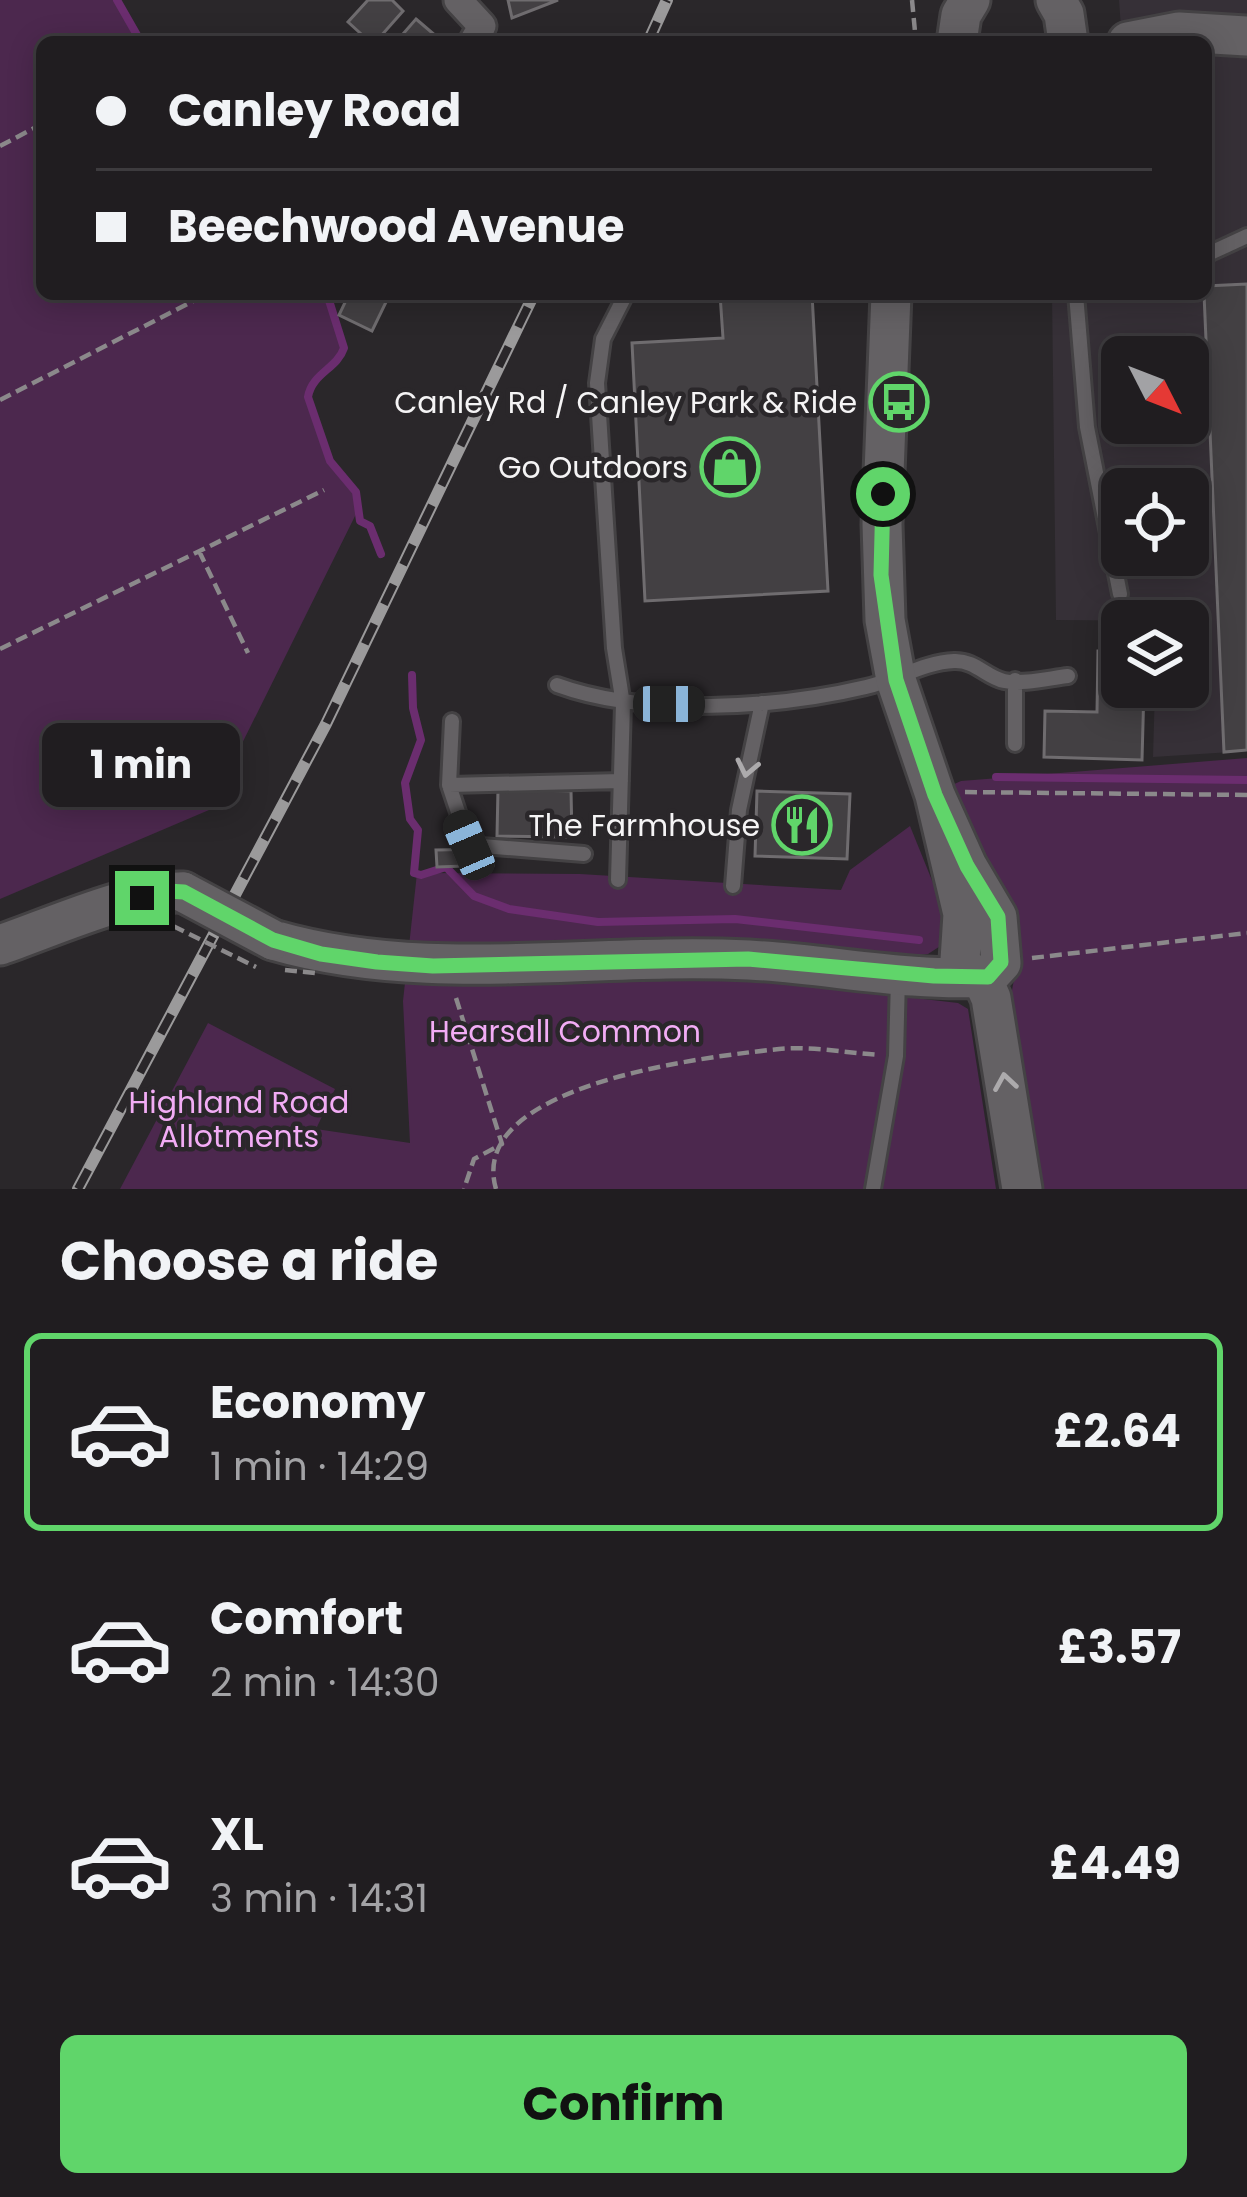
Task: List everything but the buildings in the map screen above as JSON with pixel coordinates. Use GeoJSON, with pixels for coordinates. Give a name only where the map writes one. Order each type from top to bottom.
{"type":"FeatureCollection","features":[{"type":"Feature","properties":{"kind":"street"},"geometry":{"type":"LineString","coordinates":[[458,0],[482,26],[476,36]]}},
{"type":"Feature","properties":{"kind":"street"},"geometry":{"type":"LineString","coordinates":[[1055,0],[1064,14],[1067,36]]}},
{"type":"Feature","properties":{"kind":"street"},"geometry":{"type":"LineString","coordinates":[[1168,36],[1195,32],[1247,36]]}},
{"type":"Feature","properties":{"kind":"street"},"geometry":{"type":"LineString","coordinates":[[891,300],[881,575],[896,680],[935,795],[963,914],[991,998],[1022,1189]]}},
{"type":"Feature","properties":{"kind":"street"},"geometry":{"type":"LineString","coordinates":[[0,946],[167,891],[184,892],[273,940],[351,959],[441,965],[748,959],[898,973],[979,960]]}},
{"type":"Feature","properties":{"kind":"lane"},"geometry":{"type":"LineString","coordinates":[[1212,252],[1247,236]]}},
{"type":"Feature","properties":{"kind":"lane"},"geometry":{"type":"LineString","coordinates":[[618,880],[622,678],[614,648],[597,383],[603,338],[623,300]]}},
{"type":"Feature","properties":{"kind":"lane"},"geometry":{"type":"LineString","coordinates":[[1076,300],[1087,427],[1120,594]]}},
{"type":"Feature","properties":{"kind":"lane"},"geometry":{"type":"LineString","coordinates":[[557,685],[623,704],[761,703],[826,696],[955,661],[980,667],[1003,681],[1068,676]]}},
{"type":"Feature","properties":{"kind":"lane"},"geometry":{"type":"LineString","coordinates":[[1015,680],[1015,744]]}},
{"type":"Feature","properties":{"kind":"lane"},"geometry":{"type":"LineString","coordinates":[[733,886],[739,810],[761,703]]}},
{"type":"Feature","properties":{"kind":"lane"},"geometry":{"type":"LineString","coordinates":[[452,721],[449,785],[469,845],[584,854]]}},
{"type":"Feature","properties":{"kind":"lane"},"geometry":{"type":"LineString","coordinates":[[449,785],[621,781]]}},
{"type":"Feature","properties":{"kind":"lane"},"geometry":{"type":"LineString","coordinates":[[504,869],[505,850]]}},
{"type":"Feature","properties":{"kind":"lane"},"geometry":{"type":"LineString","coordinates":[[873,1189],[896,1056],[898,973]]}},
{"type":"Feature","properties":{"kind":"path"},"geometry":{"type":"LineString","coordinates":[[912,0],[915,36]]}},
{"type":"Feature","properties":{"kind":"path"},"geometry":{"type":"LineString","coordinates":[[0,146],[36,127]]}},
{"type":"Feature","properties":{"kind":"path"},"geometry":{"type":"LineString","coordinates":[[176,300],[180,307]]}},
{"type":"Feature","properties":{"kind":"path"},"geometry":{"type":"LineString","coordinates":[[0,400],[195,300]]}},
{"type":"Feature","properties":{"kind":"path"},"geometry":{"type":"LineString","coordinates":[[0,650],[324,490]]}},
{"type":"Feature","properties":{"kind":"path"},"geometry":{"type":"LineString","coordinates":[[199,551],[248,653]]}},
{"type":"Feature","properties":{"kind":"path"},"geometry":{"type":"LineString","coordinates":[[935,795],[981,790],[1247,795]]}},
{"type":"Feature","properties":{"kind":"path"},"geometry":{"type":"LineString","coordinates":[[979,960],[1016,960],[1247,933]]}},
{"type":"Feature","properties":{"kind":"path"},"geometry":{"type":"LineString","coordinates":[[441,965],[466,1022],[502,1144]]}},
{"type":"Feature","properties":{"kind":"path"},"geometry":{"type":"LineString","coordinates":[[496,1189],[491,1174],[502,1144],[524,1116],[609,1077],[783,1049],[896,1056]]}},
{"type":"Feature","properties":{"kind":"path"},"geometry":{"type":"LineString","coordinates":[[464,1189],[474,1159],[502,1144]]}},
{"type":"Feature","properties":{"kind":"shaded area"},"geometry":{"type":"Polygon","coordinates":[[[1119,0],[1247,0],[1247,751],[1153,757],[1154,708],[1209,708],[1209,600],[1101,600],[1101,620],[1056,620],[1052,300],[1212,300],[1212,36],[1122,36],[1119,0]]]}},
{"type":"Feature","properties":{"kind":"green space"},"geometry":{"type":"Polygon","coordinates":[[[0,0],[117,0],[138,36],[36,36],[36,300],[329,300],[344,348],[314,382],[308,397],[331,462],[353,490],[357,512],[209,810],[0,899],[0,0]]]}},
{"type":"Feature","properties":{"kind":"green space"},"geometry":{"type":"Polygon","coordinates":[[[1247,758],[1247,1189],[1036,1189],[1010,1001],[1018,958],[950,786],[961,781],[1247,758]]]}},
{"type":"Feature","properties":{"kind":"green space","name":"Hearsall Common"},"geometry":{"type":"Polygon","coordinates":[[[910,826],[948,920],[948,941],[928,954],[908,956],[906,997],[958,1003],[968,1009],[996,1189],[120,1189],[208,1023],[335,1089],[316,1129],[410,1143],[403,1001],[417,873],[580,874],[841,890],[850,870],[910,826]]]}},
{"type":"Feature","properties":{"kind":"waterway"},"geometry":{"type":"LineString","coordinates":[[117,0],[138,36]]}},
{"type":"Feature","properties":{"kind":"waterway"},"geometry":{"type":"LineString","coordinates":[[329,300],[344,348],[314,382],[308,397],[330,461],[356,492],[360,521],[370,526],[381,554]]}},
{"type":"Feature","properties":{"kind":"waterway"},"geometry":{"type":"LineString","coordinates":[[412,675],[421,740],[405,783],[410,819],[418,830],[414,873],[446,867],[474,896],[509,909],[598,922],[735,919],[919,940]]}},
{"type":"Feature","properties":{"kind":"waterway"},"geometry":{"type":"LineString","coordinates":[[996,777],[1247,780]]}},
{"type":"Feature","properties":{"kind":"railway"},"geometry":{"type":"LineString","coordinates":[[651,36],[667,0]]}},
{"type":"Feature","properties":{"kind":"railway"},"geometry":{"type":"LineString","coordinates":[[78,1189],[326,724],[531,300]]}},
{"type":"Feature","properties":{"kind":"place","name":"Canley Rd / Canley Park & Ride"},"geometry":{"type":"Point","coordinates":[899,402]}},
{"type":"Feature","properties":{"kind":"place","name":"Go Outdoors"},"geometry":{"type":"Point","coordinates":[730,467]}},
{"type":"Feature","properties":{"kind":"place","name":"The Farmhouse"},"geometry":{"type":"Point","coordinates":[802,825]}},
{"type":"Feature","properties":{"kind":"route"},"geometry":{"type":"LineString","coordinates":[[142,898],[184,892],[273,940],[321,954],[377,962],[433,966],[748,959],[988,977],[1001,962],[998,917],[967,866],[935,795],[896,680],[881,575],[883,494]]}},
{"type":"Feature","properties":{"kind":"park label","name":"Highland Road Allotments"},"geometry":{"type":"Point","coordinates":[239,1119]}}]}
